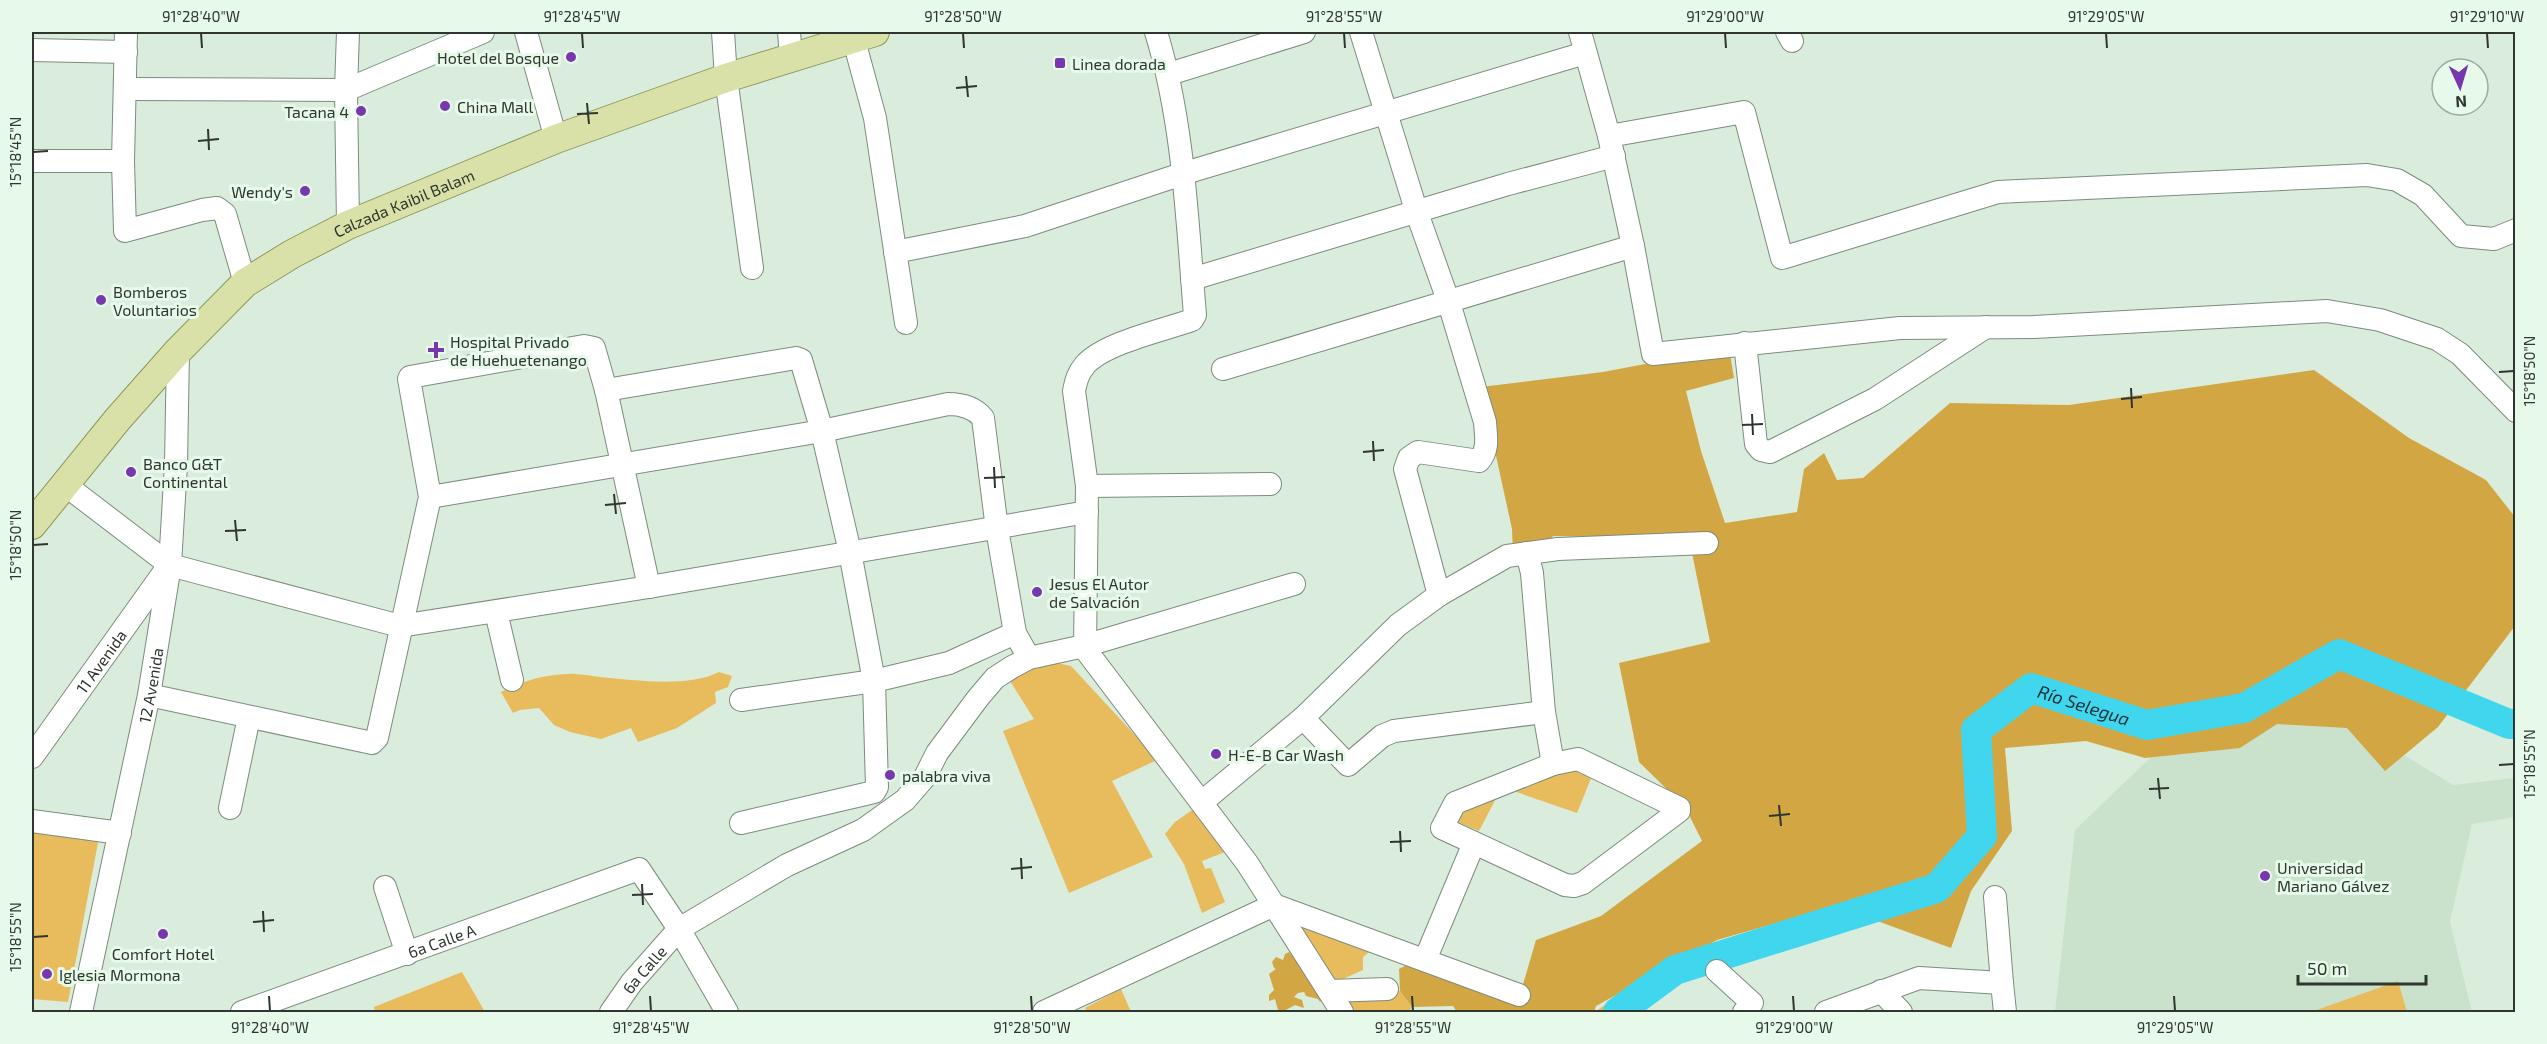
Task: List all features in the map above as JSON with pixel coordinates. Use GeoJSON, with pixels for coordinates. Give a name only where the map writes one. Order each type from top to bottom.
{"type":"FeatureCollection","features":[{"type":"Feature","properties":{"kind":"main road","name":"Calzada Kaibil Balam"},"geometry":{"type":"LineString","coordinates":[[32,525],[64,484],[178,351],[244,283],[292,254],[348,225],[556,139],[726,78],[790,45],[864,34]]}},
{"type":"Feature","properties":{"kind":"street"},"geometry":{"type":"LineString","coordinates":[[348,32],[346,90],[348,225]]}},
{"type":"Feature","properties":{"kind":"street"},"geometry":{"type":"LineString","coordinates":[[125,89],[346,90],[483,32]]}},
{"type":"Feature","properties":{"kind":"street"},"geometry":{"type":"LineString","coordinates":[[526,32],[556,139]]}},
{"type":"Feature","properties":{"kind":"street"},"geometry":{"type":"LineString","coordinates":[[723,32],[726,78],[752,267]]}},
{"type":"Feature","properties":{"kind":"street"},"geometry":{"type":"LineString","coordinates":[[1156,32],[1169,74],[1185,173],[1195,315],[1192,320],[1104,351],[1089,361],[1080,372],[1074,391],[1087,486],[1083,646],[1202,802],[1274,905],[1342,1012]]}},
{"type":"Feature","properties":{"kind":"street"},"geometry":{"type":"LineString","coordinates":[[1169,74],[1304,32]]}},
{"type":"Feature","properties":{"kind":"street"},"geometry":{"type":"LineString","coordinates":[[1361,32],[1485,422],[1487,442],[1484,455],[1479,462],[1418,452],[1409,458],[1405,469],[1438,595]]}},
{"type":"Feature","properties":{"kind":"street"},"geometry":{"type":"LineString","coordinates":[[864,34],[906,323]]}},
{"type":"Feature","properties":{"kind":"street"},"geometry":{"type":"LineString","coordinates":[[32,50],[126,42],[123,161],[125,231],[201,210],[217,208],[225,214],[244,283]]}},
{"type":"Feature","properties":{"kind":"street"},"geometry":{"type":"LineString","coordinates":[[895,252],[1024,226],[1185,173],[1387,113],[1582,42],[1611,146],[1653,354],[1900,328],[2056,326],[2327,310],[2380,320],[2437,339],[2460,354],[2516,411]]}},
{"type":"Feature","properties":{"kind":"street"},"geometry":{"type":"LineString","coordinates":[[1192,279],[1417,213],[1508,184],[1611,146],[1744,112],[1782,258],[1998,192],[2367,176],[2397,180],[2423,195],[2461,236],[2494,239],[2516,230]]}},
{"type":"Feature","properties":{"kind":"street"},"geometry":{"type":"LineString","coordinates":[[32,162],[123,161]]}},
{"type":"Feature","properties":{"kind":"street"},"geometry":{"type":"LineString","coordinates":[[1223,369],[1633,246]]}},
{"type":"Feature","properties":{"kind":"street"},"geometry":{"type":"LineString","coordinates":[[1745,343],[1756,444],[1761,450],[1770,452],[1875,399],[1986,327]]}},
{"type":"Feature","properties":{"kind":"street"},"geometry":{"type":"LineString","coordinates":[[149,695],[372,743],[377,738],[430,497],[410,377],[587,346],[596,350],[649,587]]}},
{"type":"Feature","properties":{"kind":"street","name":"12 Avenida"},"geometry":{"type":"LineString","coordinates":[[81,1012],[149,695],[170,565],[176,464],[178,351]]}},
{"type":"Feature","properties":{"kind":"street"},"geometry":{"type":"LineString","coordinates":[[606,390],[796,358],[801,360],[822,430],[874,681],[876,790],[741,823]]}},
{"type":"Feature","properties":{"kind":"street"},"geometry":{"type":"LineString","coordinates":[[430,497],[822,430],[948,404],[970,407],[983,418],[997,529],[1015,633],[1029,658]]}},
{"type":"Feature","properties":{"kind":"street"},"geometry":{"type":"LineString","coordinates":[[64,484],[170,565],[400,626],[649,587],[1087,512]]}},
{"type":"Feature","properties":{"kind":"street"},"geometry":{"type":"LineString","coordinates":[[1087,486],[1270,484]]}},
{"type":"Feature","properties":{"kind":"street"},"geometry":{"type":"LineString","coordinates":[[1202,802],[1303,718],[1398,625],[1438,595],[1507,556],[1558,549],[1707,543]]}},
{"type":"Feature","properties":{"kind":"street"},"geometry":{"type":"LineString","coordinates":[[1527,553],[1532,573],[1544,712],[1553,764]]}},
{"type":"Feature","properties":{"kind":"street","name":"11 Avenida"},"geometry":{"type":"LineString","coordinates":[[32,757],[170,565]]}},
{"type":"Feature","properties":{"kind":"street","name":"6a Calle"},"geometry":{"type":"LineString","coordinates":[[620,1008],[632,982],[679,929],[787,865],[863,830],[905,800],[925,777],[937,753],[995,678],[1029,658],[1083,646],[1294,584]]}},
{"type":"Feature","properties":{"kind":"street"},"geometry":{"type":"LineString","coordinates":[[496,612],[512,680]]}},
{"type":"Feature","properties":{"kind":"street"},"geometry":{"type":"LineString","coordinates":[[741,700],[874,681],[949,663],[1015,633]]}},
{"type":"Feature","properties":{"kind":"street"},"geometry":{"type":"LineString","coordinates":[[1303,718],[1348,765],[1382,736],[1394,730],[1544,712]]}},
{"type":"Feature","properties":{"kind":"street"},"geometry":{"type":"LineString","coordinates":[[230,808],[249,717]]}},
{"type":"Feature","properties":{"kind":"street"},"geometry":{"type":"LineString","coordinates":[[1580,760],[1679,808],[1679,811],[1583,883],[1574,886],[1565,885],[1442,828],[1455,803],[1553,764],[1580,760]]}},
{"type":"Feature","properties":{"kind":"street"},"geometry":{"type":"LineString","coordinates":[[32,820],[120,833]]}},
{"type":"Feature","properties":{"kind":"street"},"geometry":{"type":"LineString","coordinates":[[1425,960],[1474,843]]}},
{"type":"Feature","properties":{"kind":"street","name":"6a Calle A"},"geometry":{"type":"LineString","coordinates":[[242,1012],[639,869],[679,929]]}},
{"type":"Feature","properties":{"kind":"street"},"geometry":{"type":"LineString","coordinates":[[385,887],[407,954]]}},
{"type":"Feature","properties":{"kind":"street"},"geometry":{"type":"LineString","coordinates":[[1995,897],[2005,1012]]}},
{"type":"Feature","properties":{"kind":"street"},"geometry":{"type":"LineString","coordinates":[[1054,1010],[1274,905],[1519,995]]}},
{"type":"Feature","properties":{"kind":"street"},"geometry":{"type":"LineString","coordinates":[[679,929],[727,1012]]}},
{"type":"Feature","properties":{"kind":"street"},"geometry":{"type":"LineString","coordinates":[[1717,971],[1752,1003],[1744,1012]]}},
{"type":"Feature","properties":{"kind":"street"},"geometry":{"type":"LineString","coordinates":[[1826,1012],[1919,978],[2002,983]]}},
{"type":"Feature","properties":{"kind":"street"},"geometry":{"type":"LineString","coordinates":[[1329,991],[1387,989]]}},
{"type":"Feature","properties":{"kind":"street"},"geometry":{"type":"LineString","coordinates":[[1881,991],[1901,1012]]}},
{"type":"Feature","properties":{"kind":"shaded area"},"geometry":{"type":"Polygon","coordinates":[[[1729,348],[1734,378],[1686,391],[1701,451],[1725,523],[1797,512],[1804,469],[1824,453],[1837,480],[1863,478],[1950,403],[2069,405],[2314,370],[2409,438],[2486,480],[2515,517],[2515,626],[2438,727],[2385,771],[2347,728],[2277,724],[2240,748],[2145,758],[2086,741],[2005,748],[2012,831],[1971,891],[1951,948],[1880,922],[1811,913],[1717,940],[1596,1006],[1594,1012],[1457,1012],[1453,1006],[1412,1007],[1400,991],[1399,969],[1411,963],[1519,998],[1536,940],[1601,916],[1702,841],[1685,807],[1639,762],[1619,663],[1710,642],[1689,538],[1553,536],[1538,555],[1513,552],[1512,529],[1481,387],[1603,372],[1729,348]]]}},
{"type":"Feature","properties":{"kind":"shaded area"},"geometry":{"type":"Polygon","coordinates":[[[1047,661],[1071,666],[1146,747],[1155,761],[1112,781],[1153,857],[1069,893],[1003,731],[1034,719],[1008,678],[1047,661]]]}},
{"type":"Feature","properties":{"kind":"shaded area"},"geometry":{"type":"Polygon","coordinates":[[[719,672],[732,676],[728,687],[715,692],[716,703],[677,728],[638,742],[631,728],[601,739],[570,732],[554,725],[539,708],[513,713],[501,692],[533,679],[558,675],[576,674],[644,681],[677,681],[706,677],[719,672]]]}},
{"type":"Feature","properties":{"kind":"shaded area","name":"Universidad Mariano Gálvez"},"geometry":{"type":"Polygon","coordinates":[[[2299,707],[2368,733],[2453,785],[2515,778],[2515,817],[2472,824],[2450,922],[2472,1012],[2055,1012],[2075,830],[2171,738],[2299,707]]]}},
{"type":"Feature","properties":{"kind":"shaded area"},"geometry":{"type":"Polygon","coordinates":[[[1569,754],[1596,766],[1577,813],[1502,787],[1479,831],[1439,814],[1445,796],[1569,754]]]}},
{"type":"Feature","properties":{"kind":"shaded area"},"geometry":{"type":"Polygon","coordinates":[[[1195,808],[1225,852],[1202,861],[1205,869],[1211,868],[1225,902],[1202,913],[1184,864],[1165,834],[1175,822],[1195,808]]]}},
{"type":"Feature","properties":{"kind":"shaded area","name":"Iglesia Mormona"},"geometry":{"type":"Polygon","coordinates":[[[32,826],[100,832],[68,1002],[32,999],[32,826]]]}},
{"type":"Feature","properties":{"kind":"shaded area"},"geometry":{"type":"Polygon","coordinates":[[[1939,893],[1859,924],[1817,929],[1711,962],[1669,984],[1632,1012],[1595,1012],[1656,968],[1843,910],[1939,893]]]}},
{"type":"Feature","properties":{"kind":"shaded area"},"geometry":{"type":"Polygon","coordinates":[[[1293,918],[1373,949],[1363,957],[1363,970],[1336,982],[1293,918]]]}},
{"type":"Feature","properties":{"kind":"shaded area"},"geometry":{"type":"Polygon","coordinates":[[[1289,952],[1292,956],[1297,954],[1322,1000],[1320,1002],[1318,999],[1306,996],[1304,992],[1298,993],[1294,997],[1302,1000],[1304,1008],[1295,1005],[1284,1011],[1278,1010],[1275,999],[1269,1001],[1269,995],[1274,990],[1269,974],[1276,969],[1272,962],[1276,957],[1283,960],[1285,954],[1289,952]]]}},
{"type":"Feature","properties":{"kind":"shaded area"},"geometry":{"type":"Polygon","coordinates":[[[462,972],[485,1012],[375,1012],[374,1007],[462,972]]]}},
{"type":"Feature","properties":{"kind":"shaded area"},"geometry":{"type":"Polygon","coordinates":[[[2398,981],[2407,1012],[2311,1012],[2398,981]]]}},
{"type":"Feature","properties":{"kind":"shaded area"},"geometry":{"type":"Polygon","coordinates":[[[1121,989],[1131,1012],[1087,1012],[1085,1008],[1121,989]]]}},
{"type":"Feature","properties":{"kind":"shaded area"},"geometry":{"type":"Polygon","coordinates":[[[1400,991],[1412,1007],[1409,1012],[1351,1012],[1339,995],[1400,991]]]}},
{"type":"Feature","properties":{"kind":"waterway","name":"Río Selegua"},"geometry":{"type":"LineString","coordinates":[[1618,1012],[1675,970],[1937,888],[1982,836],[1976,730],[2031,688],[2147,725],[2244,708],[2339,654],[2509,724],[2516,724]]}},
{"type":"Feature","properties":{"kind":"place","name":"Hotel del Bosque"},"geometry":{"type":"Point","coordinates":[571,57]}},
{"type":"Feature","properties":{"kind":"place","name":"Linea dorada"},"geometry":{"type":"Point","coordinates":[1060,63]}},
{"type":"Feature","properties":{"kind":"place","name":"China Mall"},"geometry":{"type":"Point","coordinates":[445,106]}},
{"type":"Feature","properties":{"kind":"place","name":"Tacana 4"},"geometry":{"type":"Point","coordinates":[361,111]}},
{"type":"Feature","properties":{"kind":"place","name":"Wendy's"},"geometry":{"type":"Point","coordinates":[305,191]}},
{"type":"Feature","properties":{"kind":"place","name":"Bomberos Voluntarios"},"geometry":{"type":"Point","coordinates":[101,300]}},
{"type":"Feature","properties":{"kind":"place","name":"Hospital Privado de Huehuetenango"},"geometry":{"type":"Point","coordinates":[436,350]}},
{"type":"Feature","properties":{"kind":"place","name":"Banco G&T Continental"},"geometry":{"type":"Point","coordinates":[131,472]}},
{"type":"Feature","properties":{"kind":"place","name":"Jesus El Autor de Salvación"},"geometry":{"type":"Point","coordinates":[1037,592]}},
{"type":"Feature","properties":{"kind":"place","name":"H-E-B Car Wash"},"geometry":{"type":"Point","coordinates":[1216,754]}},
{"type":"Feature","properties":{"kind":"place","name":"palabra viva"},"geometry":{"type":"Point","coordinates":[890,775]}},
{"type":"Feature","properties":{"kind":"place","name":"Universidad Mariano Gálvez"},"geometry":{"type":"Point","coordinates":[2265,876]}},
{"type":"Feature","properties":{"kind":"place","name":"Comfort Hotel"},"geometry":{"type":"Point","coordinates":[163,934]}},
{"type":"Feature","properties":{"kind":"place","name":"Iglesia Mormona"},"geometry":{"type":"Point","coordinates":[47,974]}}]}
